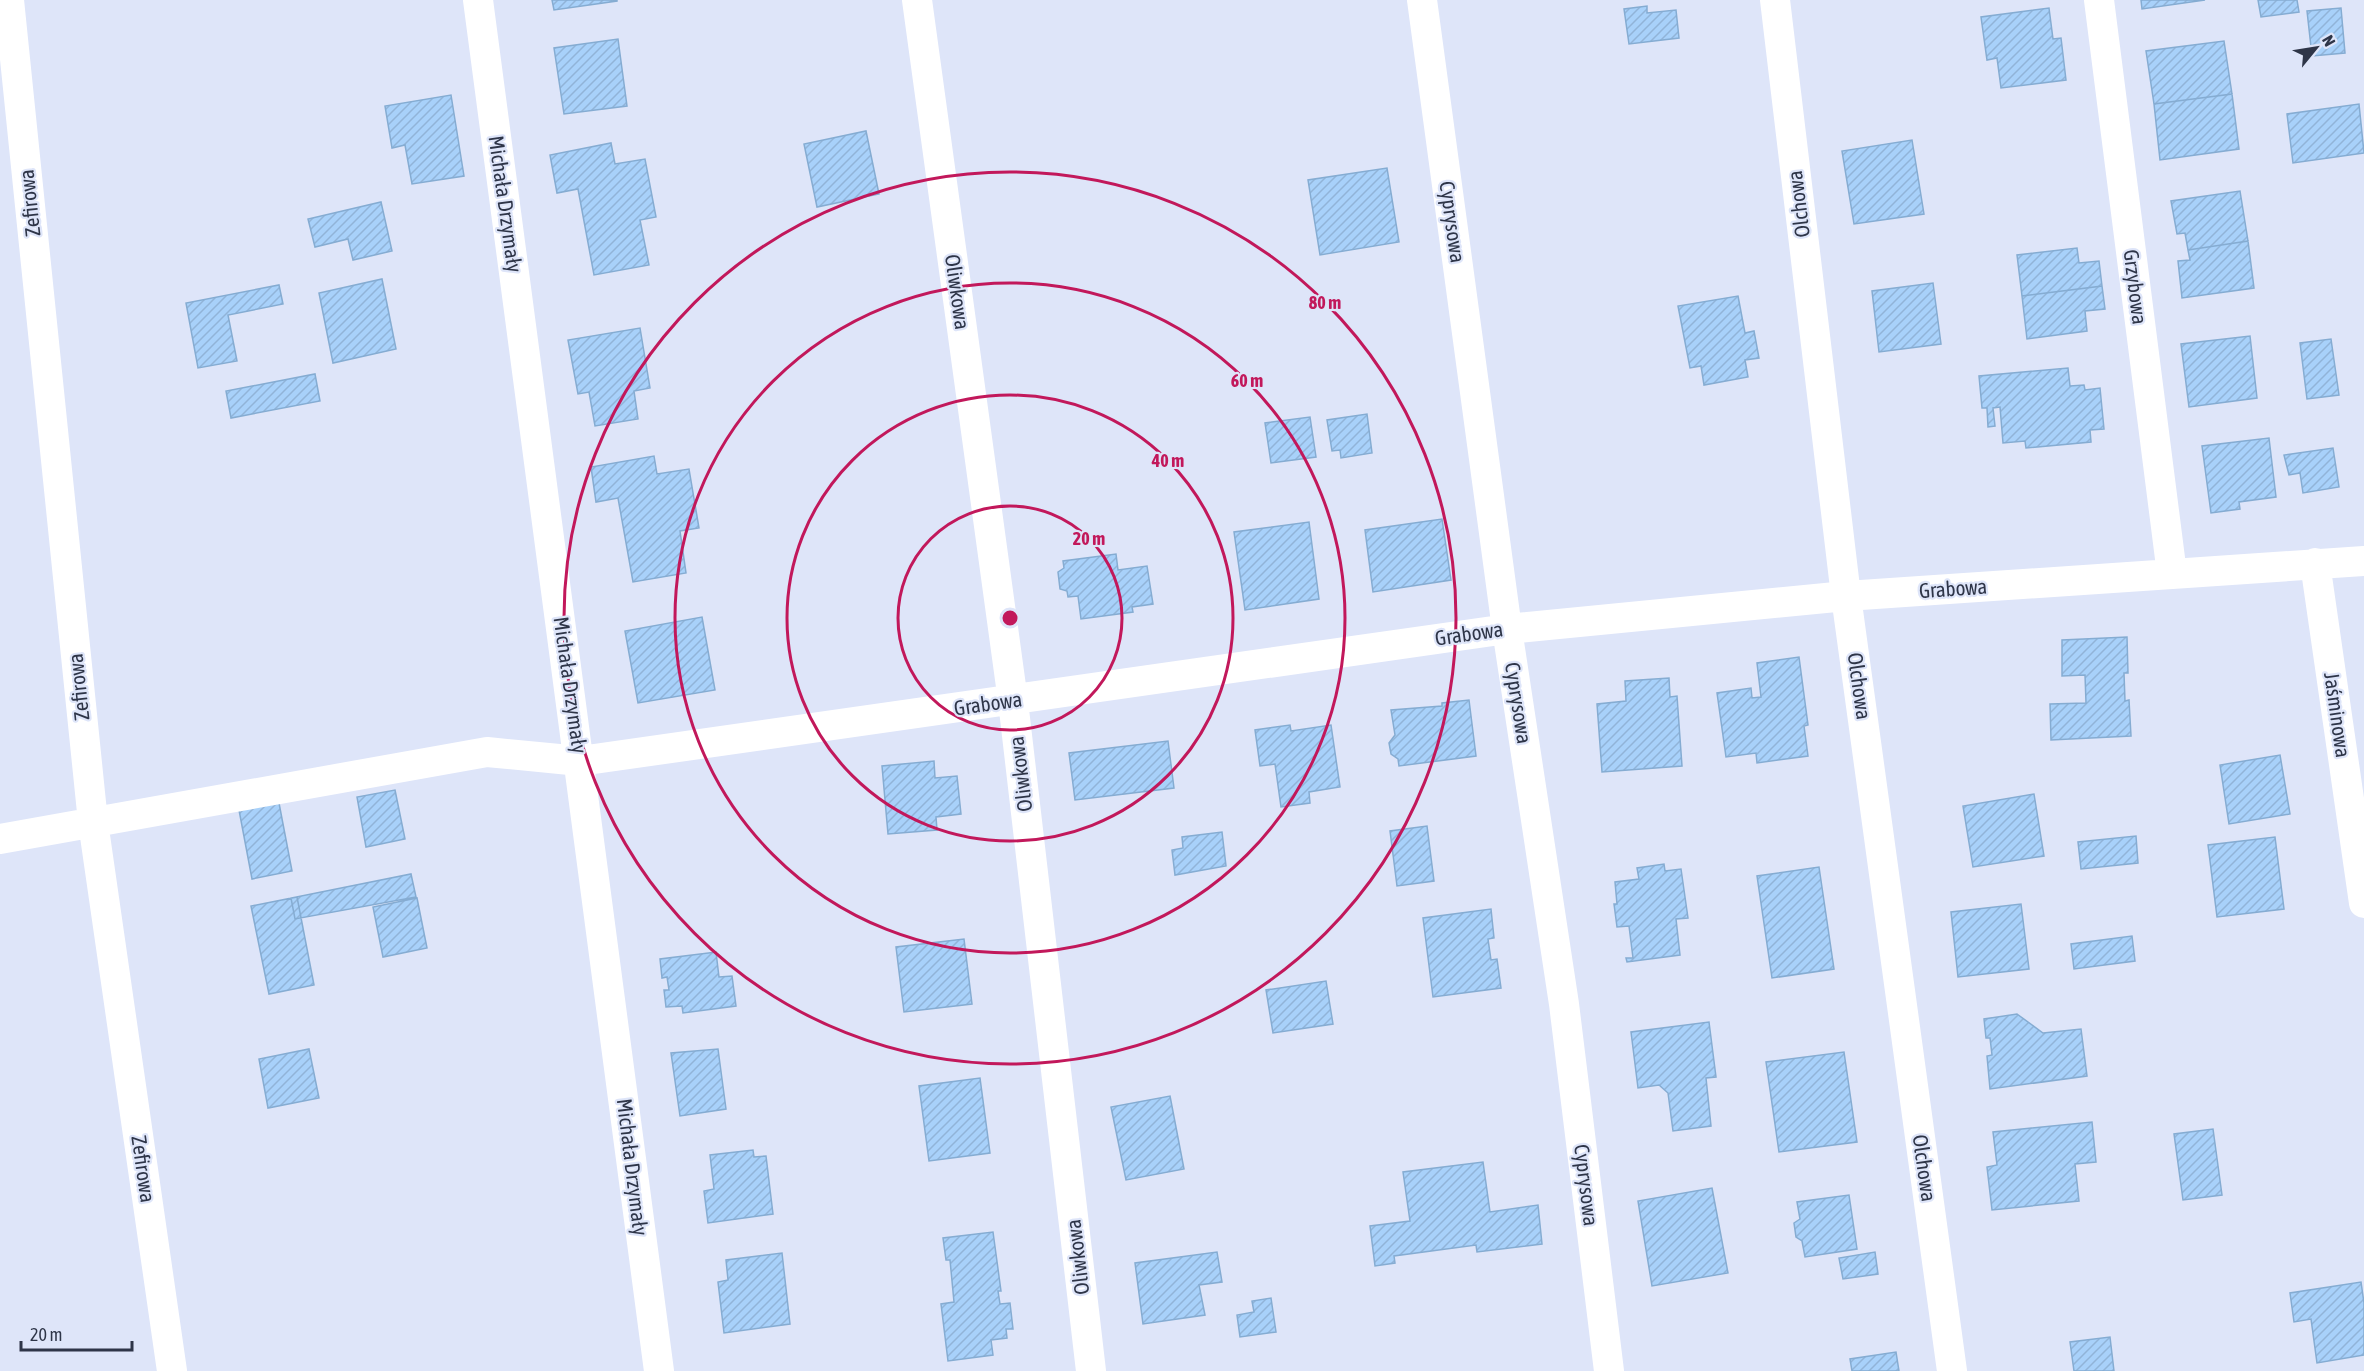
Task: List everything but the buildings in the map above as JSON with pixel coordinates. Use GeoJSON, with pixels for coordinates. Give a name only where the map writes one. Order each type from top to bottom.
{"type":"FeatureCollection","features":[{"type":"Feature","properties":{"kind":"street","name":"Zefirowa"},"geometry":{"type":"LineString","coordinates":[[9,0],[93,822],[172,1371]]}},
{"type":"Feature","properties":{"kind":"street","name":"Michała Drzymały"},"geometry":{"type":"LineString","coordinates":[[478,0],[659,1371]]}},
{"type":"Feature","properties":{"kind":"street","name":"Oliwkowa"},"geometry":{"type":"LineString","coordinates":[[917,0],[1013,701],[1091,1371]]}},
{"type":"Feature","properties":{"kind":"street","name":"Cyprysowa"},"geometry":{"type":"LineString","coordinates":[[1422,0],[1507,629],[1564,1004],[1609,1371]]}},
{"type":"Feature","properties":{"kind":"street","name":"Olchowa"},"geometry":{"type":"LineString","coordinates":[[1775,0],[1846,596],[1952,1371]]}},
{"type":"Feature","properties":{"kind":"street","name":"Grzybowa"},"geometry":{"type":"LineString","coordinates":[[2099,0],[2172,574]]}},
{"type":"Feature","properties":{"kind":"street","name":"Grabowa"},"geometry":{"type":"LineString","coordinates":[[0,839],[487,752],[580,761],[1507,629],[1846,596],[2364,561]]}},
{"type":"Feature","properties":{"kind":"street","name":"Jaśminowa"},"geometry":{"type":"LineString","coordinates":[[2315,563],[2364,903]]}}]}
